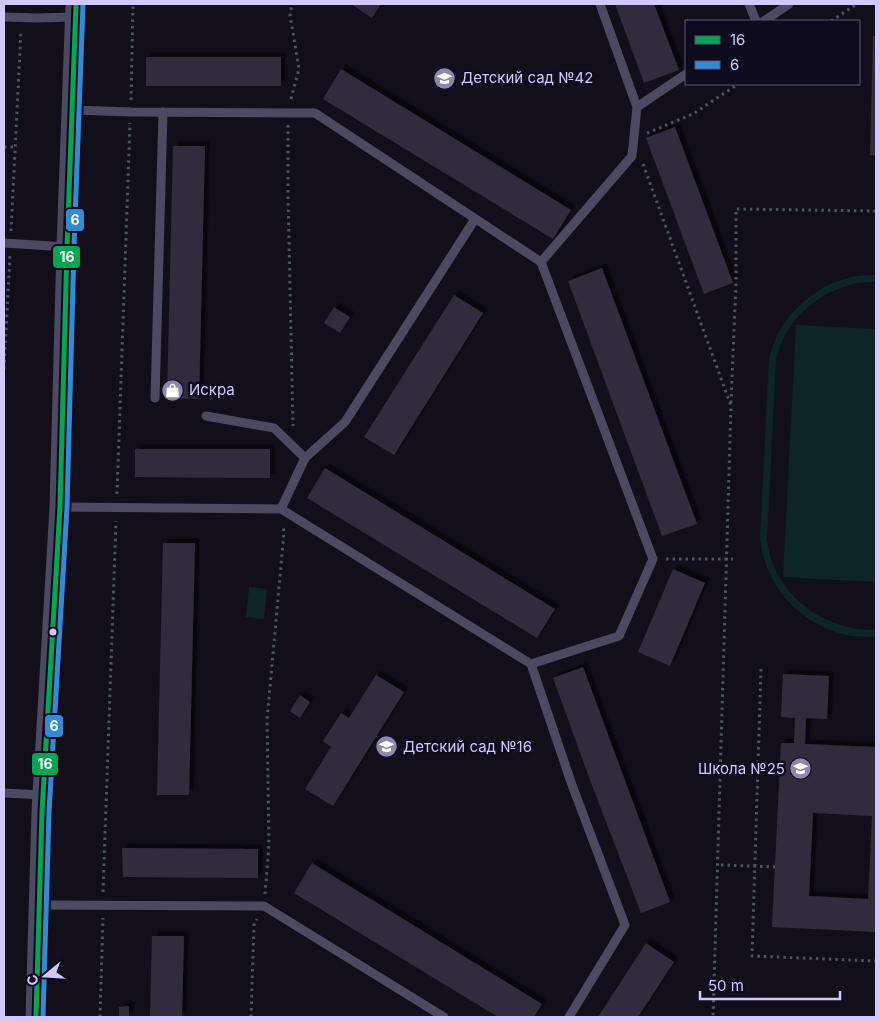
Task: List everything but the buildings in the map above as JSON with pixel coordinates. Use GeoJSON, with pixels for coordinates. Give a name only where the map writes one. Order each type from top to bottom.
{"type":"FeatureCollection","features":[{"type":"Feature","properties":{"kind":"street"},"geometry":{"type":"LineString","coordinates":[[36,1017],[43,795],[60,507],[76,10]]}},
{"type":"Feature","properties":{"kind":"lane"},"geometry":{"type":"LineString","coordinates":[[540,262],[632,156],[637,107],[600,4]]}},
{"type":"Feature","properties":{"kind":"lane"},"geometry":{"type":"LineString","coordinates":[[749,4],[756,20]]}},
{"type":"Feature","properties":{"kind":"lane"},"geometry":{"type":"LineString","coordinates":[[765,20],[789,4]]}},
{"type":"Feature","properties":{"kind":"lane"},"geometry":{"type":"LineString","coordinates":[[4,17],[22,17],[76,10]]}},
{"type":"Feature","properties":{"kind":"lane"},"geometry":{"type":"LineString","coordinates":[[637,107],[685,75]]}},
{"type":"Feature","properties":{"kind":"lane"},"geometry":{"type":"LineString","coordinates":[[73,110],[315,113],[540,262],[653,559],[619,636],[531,664]]}},
{"type":"Feature","properties":{"kind":"lane"},"geometry":{"type":"LineString","coordinates":[[155,398],[163,112]]}},
{"type":"Feature","properties":{"kind":"lane"},"geometry":{"type":"LineString","coordinates":[[281,509],[305,458],[346,422],[475,219]]}},
{"type":"Feature","properties":{"kind":"lane"},"geometry":{"type":"LineString","coordinates":[[7,244],[67,247]]}},
{"type":"Feature","properties":{"kind":"lane"},"geometry":{"type":"LineString","coordinates":[[206,416],[274,428],[305,458]]}},
{"type":"Feature","properties":{"kind":"lane"},"geometry":{"type":"LineString","coordinates":[[60,507],[281,509],[531,664],[572,785],[625,925],[569,1017]]}},
{"type":"Feature","properties":{"kind":"lane"},"geometry":{"type":"LineString","coordinates":[[4,793],[43,795]]}},
{"type":"Feature","properties":{"kind":"lane"},"geometry":{"type":"LineString","coordinates":[[39,905],[264,906],[444,1017]]}},
{"type":"Feature","properties":{"kind":"path"},"geometry":{"type":"LineString","coordinates":[[833,20],[858,4]]}},
{"type":"Feature","properties":{"kind":"path"},"geometry":{"type":"LineString","coordinates":[[4,369],[7,244],[15,147],[22,17]]}},
{"type":"Feature","properties":{"kind":"path"},"geometry":{"type":"LineString","coordinates":[[731,406],[634,138],[693,114],[736,85]]}},
{"type":"Feature","properties":{"kind":"path"},"geometry":{"type":"LineString","coordinates":[[4,147],[15,147]]}},
{"type":"Feature","properties":{"kind":"path"},"geometry":{"type":"LineString","coordinates":[[713,1017],[736,283],[736,209],[876,212]]}},
{"type":"Feature","properties":{"kind":"path"},"geometry":{"type":"LineString","coordinates":[[653,559],[733,559]]}},
{"type":"Feature","properties":{"kind":"path"},"geometry":{"type":"LineString","coordinates":[[761,669],[752,956],[876,961]]}},
{"type":"Feature","properties":{"kind":"path"},"geometry":{"type":"LineString","coordinates":[[721,865],[775,867]]}},
{"type":"Feature","properties":{"kind":"green space"},"geometry":{"type":"Polygon","coordinates":[[[876,275],[876,282],[846,286],[834,290],[814,302],[797,318],[783,340],[776,359],[767,539],[774,567],[781,580],[800,602],[824,619],[838,624],[857,629],[876,629],[876,636],[873,637],[849,636],[814,622],[800,612],[777,587],[769,573],[760,539],[769,357],[776,338],[794,312],[812,295],[833,283],[845,279],[876,275]]]}},
{"type":"Feature","properties":{"kind":"green space"},"geometry":{"type":"Polygon","coordinates":[[[796,325],[876,329],[876,582],[783,577],[796,325]]]}},
{"type":"Feature","properties":{"kind":"green space"},"geometry":{"type":"Polygon","coordinates":[[[249,587],[267,589],[264,619],[246,617],[249,587]]]}},
{"type":"Feature","properties":{"kind":"transit line","name":"16"},"geometry":{"type":"LineString","coordinates":[[36,1017],[42,812],[60,507],[76,4]]}},
{"type":"Feature","properties":{"kind":"transit line","name":"6"},"geometry":{"type":"LineString","coordinates":[[43,1017],[49,812],[67,507],[83,4]]}},
{"type":"Feature","properties":{"kind":"place","name":"Детский сад №42"},"geometry":{"type":"Point","coordinates":[445,78]}},
{"type":"Feature","properties":{"kind":"place","name":"Искра"},"geometry":{"type":"Point","coordinates":[173,390]}},
{"type":"Feature","properties":{"kind":"place","name":"Детский сад №16"},"geometry":{"type":"Point","coordinates":[387,747]}},
{"type":"Feature","properties":{"kind":"place","name":"Школа №25"},"geometry":{"type":"Point","coordinates":[801,769]}}]}
